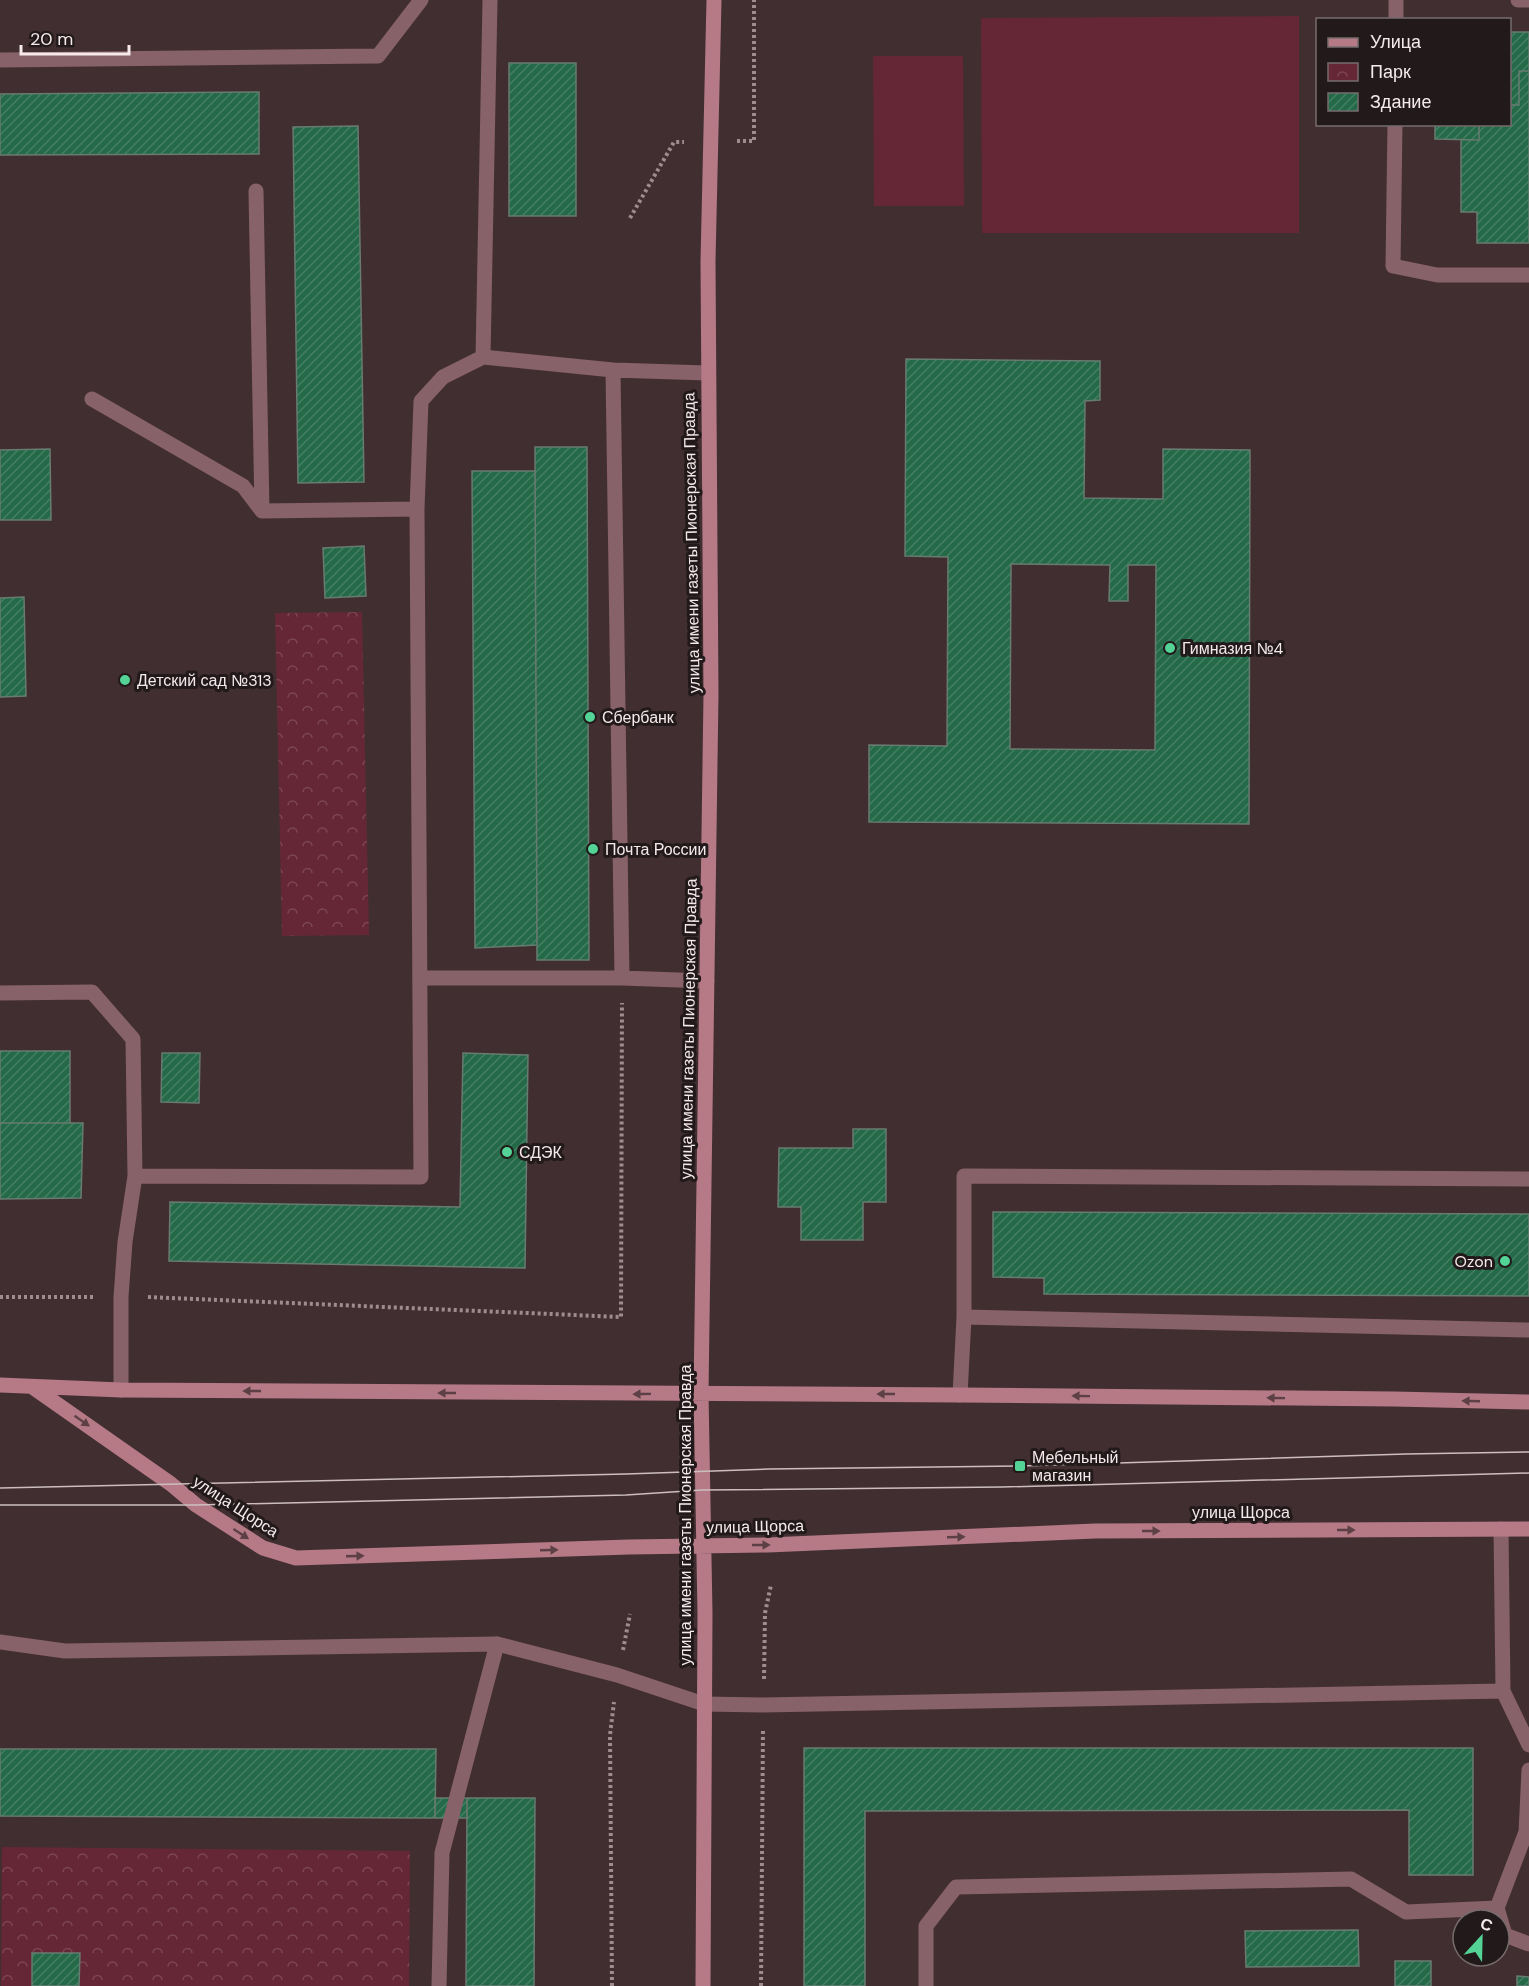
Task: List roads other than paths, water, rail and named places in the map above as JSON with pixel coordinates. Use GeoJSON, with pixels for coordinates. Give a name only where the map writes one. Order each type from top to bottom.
{"type":"FeatureCollection","features":[{"type":"Feature","properties":{"kind":"main road","name":"улица имени газеты Пионерская Правда"},"geometry":{"type":"LineString","coordinates":[[703,1986],[705,1613],[701,1393],[711,694],[708,261],[714,0]]}},
{"type":"Feature","properties":{"kind":"main road","name":"улица Щорса"},"geometry":{"type":"LineString","coordinates":[[0,1385],[121,1390],[960,1395],[1529,1402]]}},
{"type":"Feature","properties":{"kind":"main road","name":"улица Щорса"},"geometry":{"type":"LineString","coordinates":[[34,1388],[171,1484],[196,1505],[263,1548],[296,1558],[768,1545],[1095,1531],[1529,1529]]}},
{"type":"Feature","properties":{"kind":"street"},"geometry":{"type":"LineString","coordinates":[[0,60],[378,56],[421,0]]}},
{"type":"Feature","properties":{"kind":"street"},"geometry":{"type":"LineString","coordinates":[[483,357],[490,0]]}},
{"type":"Feature","properties":{"kind":"street"},"geometry":{"type":"LineString","coordinates":[[1396,0],[1396,18]]}},
{"type":"Feature","properties":{"kind":"street"},"geometry":{"type":"LineString","coordinates":[[1518,0],[1529,0]]}},
{"type":"Feature","properties":{"kind":"street"},"geometry":{"type":"LineString","coordinates":[[1395,126],[1394,266],[1437,275],[1529,275]]}},
{"type":"Feature","properties":{"kind":"street"},"geometry":{"type":"LineString","coordinates":[[256,191],[262,511]]}},
{"type":"Feature","properties":{"kind":"street"},"geometry":{"type":"LineString","coordinates":[[135,1176],[421,1177],[417,509],[421,402],[443,377],[483,357],[613,370],[707,373]]}},
{"type":"Feature","properties":{"kind":"street"},"geometry":{"type":"LineString","coordinates":[[613,370],[622,978]]}},
{"type":"Feature","properties":{"kind":"street"},"geometry":{"type":"LineString","coordinates":[[92,399],[243,486],[262,511]]}},
{"type":"Feature","properties":{"kind":"street"},"geometry":{"type":"LineString","coordinates":[[262,511],[417,509]]}},
{"type":"Feature","properties":{"kind":"street"},"geometry":{"type":"LineString","coordinates":[[420,978],[622,978],[707,981]]}},
{"type":"Feature","properties":{"kind":"street"},"geometry":{"type":"LineString","coordinates":[[0,993],[92,992],[133,1039],[135,1176],[125,1242],[121,1297],[121,1390]]}},
{"type":"Feature","properties":{"kind":"street"},"geometry":{"type":"LineString","coordinates":[[960,1395],[964,1317],[964,1176],[1529,1179]]}},
{"type":"Feature","properties":{"kind":"street"},"geometry":{"type":"LineString","coordinates":[[964,1317],[1529,1330]]}},
{"type":"Feature","properties":{"kind":"street"},"geometry":{"type":"LineString","coordinates":[[1501,1529],[1503,1691],[1529,1745]]}},
{"type":"Feature","properties":{"kind":"street"},"geometry":{"type":"LineString","coordinates":[[0,1642],[65,1651],[496,1644],[617,1675],[704,1704],[763,1705],[1503,1691]]}},
{"type":"Feature","properties":{"kind":"street"},"geometry":{"type":"LineString","coordinates":[[439,1986],[442,1853],[496,1644]]}},
{"type":"Feature","properties":{"kind":"street"},"geometry":{"type":"LineString","coordinates":[[1497,1908],[1527,1832],[1529,1770]]}},
{"type":"Feature","properties":{"kind":"street"},"geometry":{"type":"LineString","coordinates":[[926,1986],[926,1926],[957,1887],[1351,1879],[1406,1912],[1451,1910]]}},
{"type":"Feature","properties":{"kind":"street"},"geometry":{"type":"LineString","coordinates":[[1511,1937],[1529,1944]]}},
{"type":"Feature","properties":{"kind":"tram line"},"geometry":{"type":"LineString","coordinates":[[0,1488],[769,1469],[1020,1466],[1529,1452]]}},
{"type":"Feature","properties":{"kind":"tram line"},"geometry":{"type":"LineString","coordinates":[[0,1505],[196,1505],[626,1495],[702,1490],[1002,1487],[1529,1473]]}},
{"type":"Feature","properties":{"kind":"place","name":"Гимназия №4"},"geometry":{"type":"Point","coordinates":[1170,648]}},
{"type":"Feature","properties":{"kind":"place","name":"Детский сад №313"},"geometry":{"type":"Point","coordinates":[125,680]}},
{"type":"Feature","properties":{"kind":"place","name":"Сбербанк"},"geometry":{"type":"Point","coordinates":[590,717]}},
{"type":"Feature","properties":{"kind":"place","name":"Почта России"},"geometry":{"type":"Point","coordinates":[593,849]}},
{"type":"Feature","properties":{"kind":"place","name":"СДЭК"},"geometry":{"type":"Point","coordinates":[507,1152]}},
{"type":"Feature","properties":{"kind":"place","name":"Ozon"},"geometry":{"type":"Point","coordinates":[1505,1261]}},
{"type":"Feature","properties":{"kind":"place","name":"Мебельный магазин"},"geometry":{"type":"Point","coordinates":[1020,1466]}}]}
